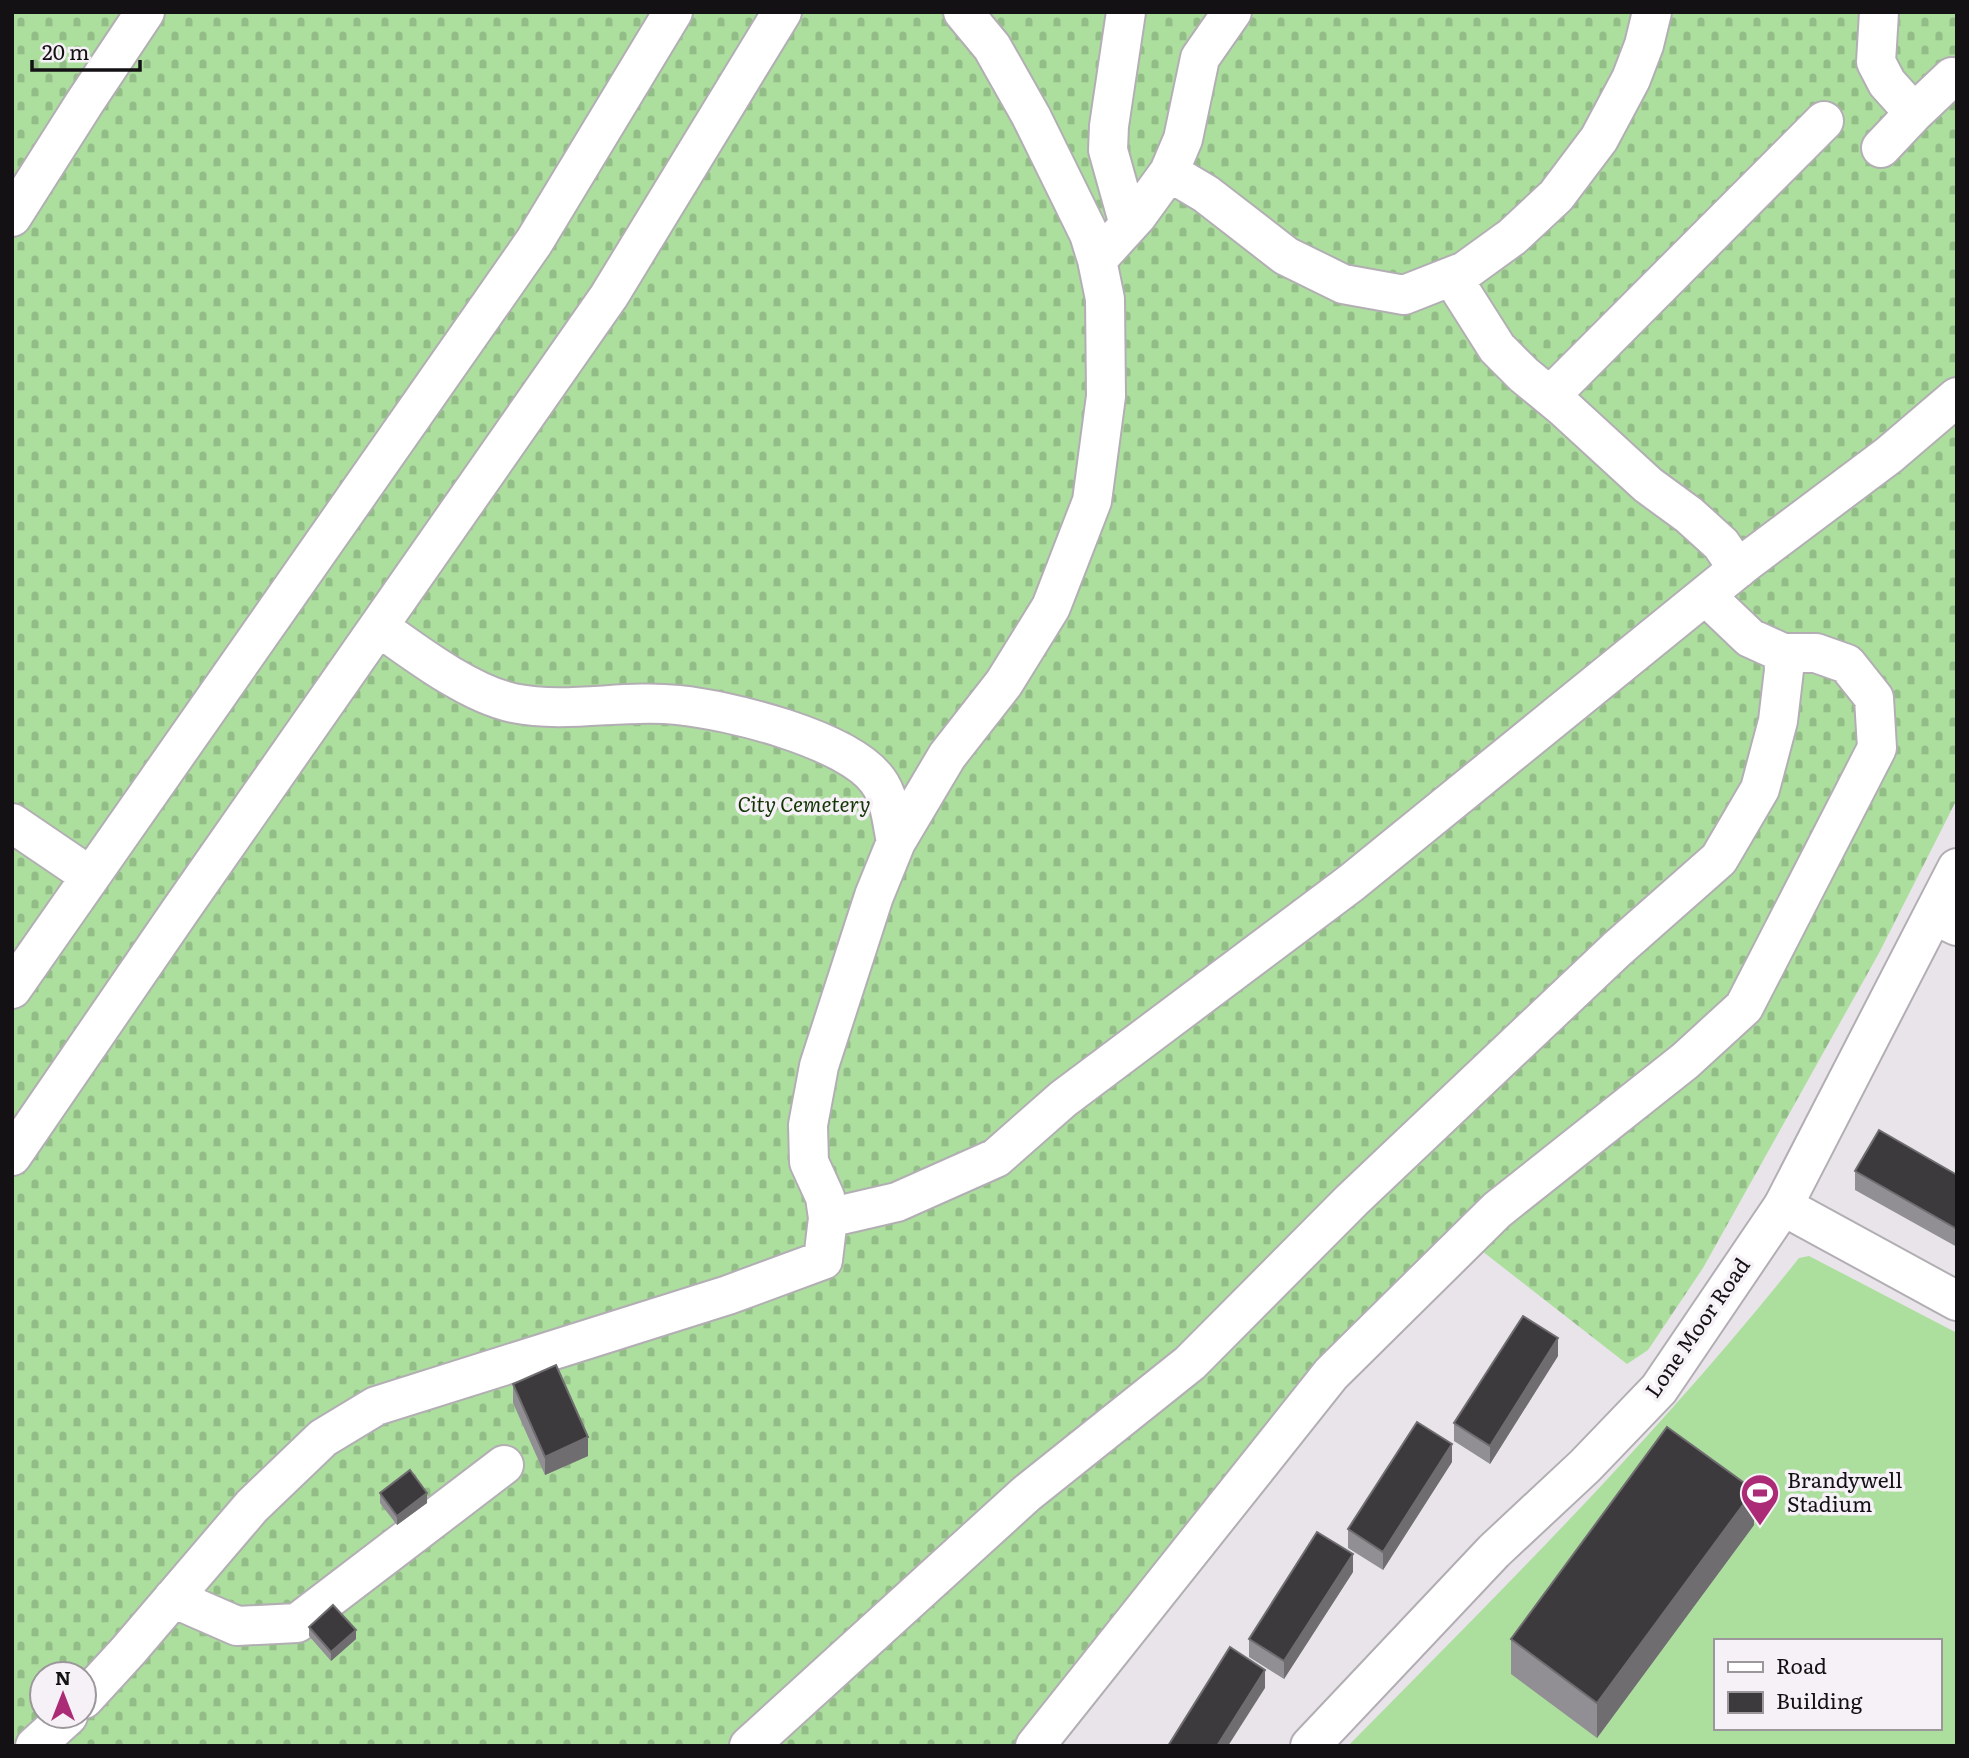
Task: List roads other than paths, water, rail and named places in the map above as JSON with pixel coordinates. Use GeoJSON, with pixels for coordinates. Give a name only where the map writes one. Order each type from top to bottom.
{"type":"FeatureCollection","features":[{"type":"Feature","properties":{"kind":"main road"},"geometry":{"type":"LineString","coordinates":[[12,217],[145,12]]}},
{"type":"Feature","properties":{"kind":"main road"},"geometry":{"type":"LineString","coordinates":[[12,989],[534,242],[673,12]]}},
{"type":"Feature","properties":{"kind":"main road"},"geometry":{"type":"LineString","coordinates":[[12,1156],[609,296],[782,12]]}},
{"type":"Feature","properties":{"kind":"main road"},"geometry":{"type":"LineString","coordinates":[[98,1683],[251,1506],[323,1437],[376,1406],[728,1295],[823,1260],[828,1219],[825,1197],[809,1162],[808,1125],[819,1066],[874,896],[896,842],[947,756],[1004,683],[1051,607],[1092,501],[1106,396],[1105,299],[1097,260],[1072,197],[1031,116],[992,47],[963,12]]}},
{"type":"Feature","properties":{"kind":"main road"},"geometry":{"type":"LineString","coordinates":[[1126,12],[1109,126],[1108,150],[1129,225]]}},
{"type":"Feature","properties":{"kind":"main road"},"geometry":{"type":"LineString","coordinates":[[1097,260],[1129,225],[1169,172],[1183,139],[1200,58],[1231,12]]}},
{"type":"Feature","properties":{"kind":"main road"},"geometry":{"type":"LineString","coordinates":[[1169,172],[1206,194],[1286,256],[1343,284],[1404,295],[1465,271],[1512,237],[1556,196],[1599,139],[1625,91],[1644,45],[1652,12]]}},
{"type":"Feature","properties":{"kind":"main road"},"geometry":{"type":"LineString","coordinates":[[1879,12],[1876,62],[1887,83],[1914,113]]}},
{"type":"Feature","properties":{"kind":"main road"},"geometry":{"type":"LineString","coordinates":[[1881,148],[1952,77]]}},
{"type":"Feature","properties":{"kind":"main road"},"geometry":{"type":"LineString","coordinates":[[1549,396],[1824,121]]}},
{"type":"Feature","properties":{"kind":"main road"},"geometry":{"type":"LineString","coordinates":[[1452,276],[1497,348],[1648,485],[1689,515],[1721,544],[1738,569]]}},
{"type":"Feature","properties":{"kind":"main road"},"geometry":{"type":"LineString","coordinates":[[828,1219],[897,1202],[996,1158],[1063,1099],[1350,883],[1738,569],[1889,455],[1957,397]]}},
{"type":"Feature","properties":{"kind":"main road"},"geometry":{"type":"LineString","coordinates":[[1035,1746],[1331,1374],[1497,1210],[1685,1061],[1744,1007],[1877,748],[1874,698],[1847,664],[1816,653],[1783,653],[1750,638],[1706,596]]}},
{"type":"Feature","properties":{"kind":"main road"},"geometry":{"type":"LineString","coordinates":[[379,627],[432,665],[489,695],[513,703],[573,708],[619,704],[677,705],[743,716],[813,741],[855,759],[879,782],[890,813],[896,842]]}},
{"type":"Feature","properties":{"kind":"main road"},"geometry":{"type":"LineString","coordinates":[[749,1746],[1026,1494],[1190,1363],[1352,1200],[1617,949],[1719,859],[1760,789],[1777,721],[1784,670],[1783,653]]}},
{"type":"Feature","properties":{"kind":"main road"},"geometry":{"type":"LineString","coordinates":[[12,823],[90,876]]}},
{"type":"Feature","properties":{"kind":"main road","name":"Lone Moor Road"},"geometry":{"type":"LineString","coordinates":[[1310,1746],[1494,1551],[1585,1466],[1659,1389],[1783,1206],[1945,920],[1957,868]]}},
{"type":"Feature","properties":{"kind":"main road"},"geometry":{"type":"LineString","coordinates":[[1783,1206],[1957,1301]]}},
{"type":"Feature","properties":{"kind":"main road"},"geometry":{"type":"LineString","coordinates":[[173,1598],[237,1626],[297,1623],[505,1465]]}},
{"type":"Feature","properties":{"kind":"main road"},"geometry":{"type":"LineString","coordinates":[[35,1746],[53,1730]]}},
{"type":"Feature","properties":{"kind":"place","name":"Brandywell Stadium"},"geometry":{"type":"Point","coordinates":[1760,1527]}},
{"type":"Feature","properties":{"kind":"park label","name":"City Cemetery"},"geometry":{"type":"Point","coordinates":[804,805]}}]}
